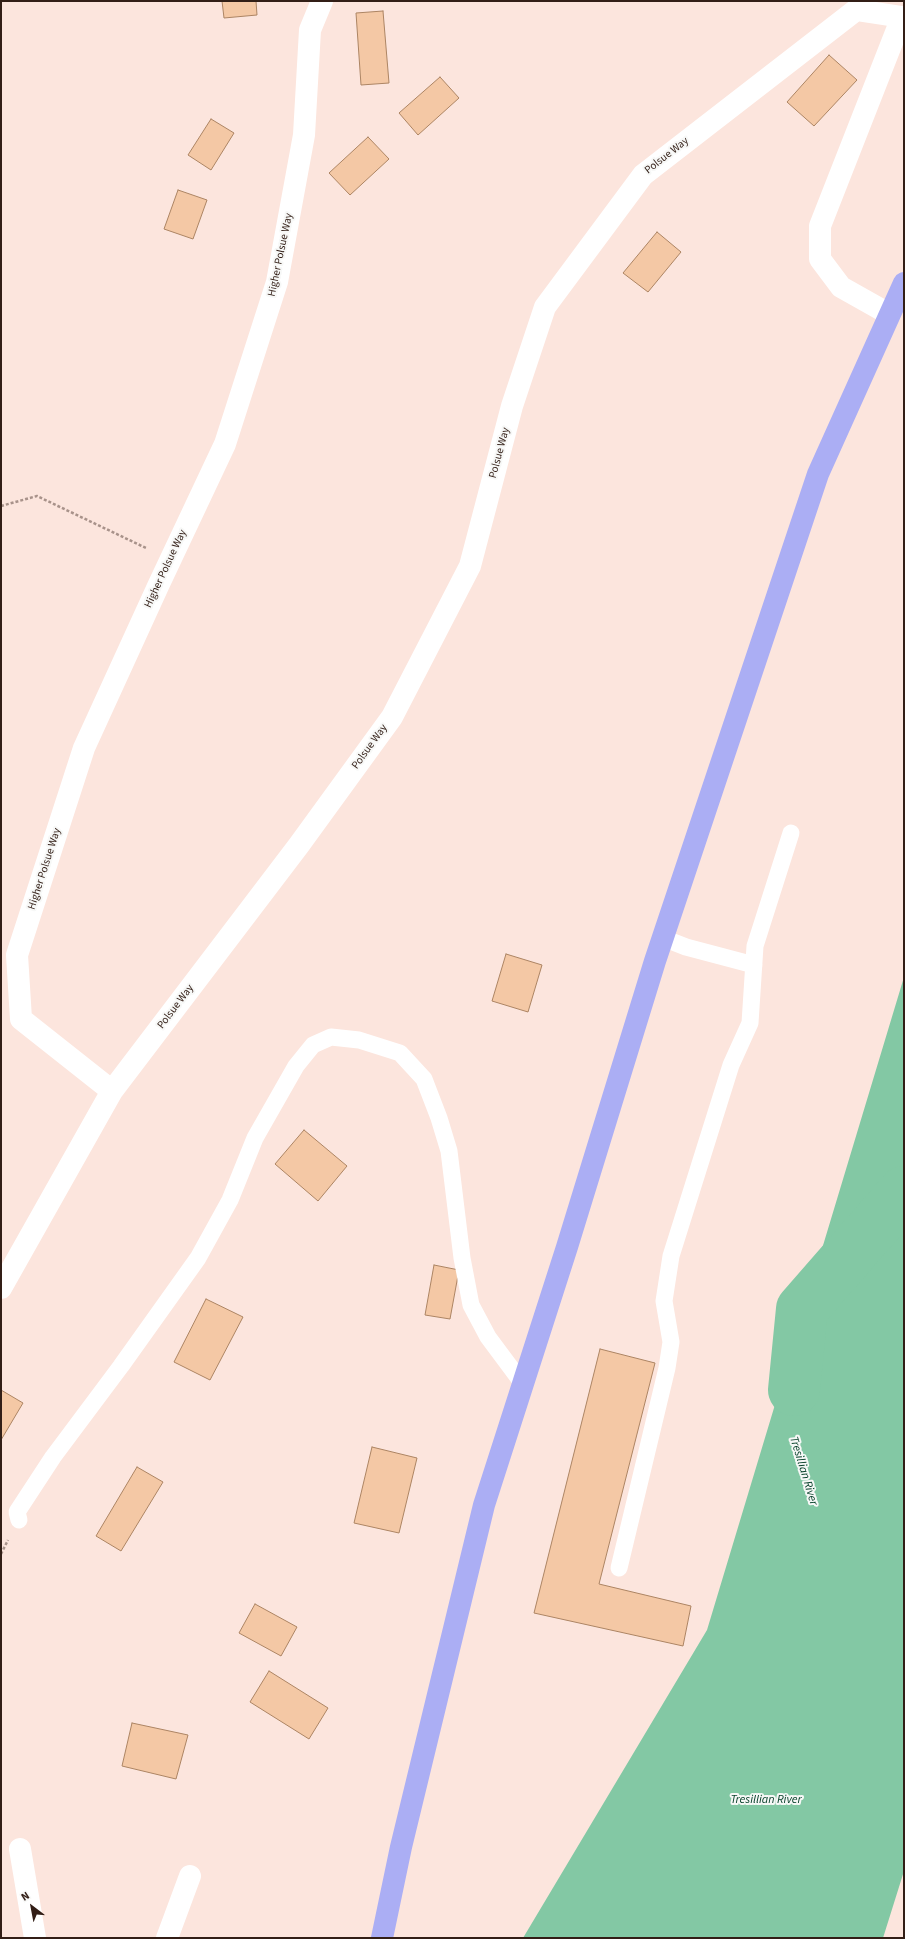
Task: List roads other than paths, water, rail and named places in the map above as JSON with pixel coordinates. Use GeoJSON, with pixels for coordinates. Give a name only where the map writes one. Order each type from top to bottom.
{"type":"FeatureCollection","features":[{"type":"Feature","properties":{"kind":"highway"},"geometry":{"type":"LineString","coordinates":[[382,1938],[404,1832],[484,1505],[662,938],[818,474],[888,314],[904,283]]}},
{"type":"Feature","properties":{"kind":"street","name":"Higher Polsue Way"},"geometry":{"type":"LineString","coordinates":[[112,1091],[21,1019],[16,955],[84,748],[170,559],[225,444],[277,282],[304,135],[310,30],[322,1]]}},
{"type":"Feature","properties":{"kind":"street","name":"Polsue Way"},"geometry":{"type":"LineString","coordinates":[[1,1288],[112,1091],[299,846],[392,717],[470,566],[512,406],[545,307],[643,175],[856,10],[903,16],[820,226],[820,259],[841,287],[888,314]]}},
{"type":"Feature","properties":{"kind":"street"},"geometry":{"type":"LineString","coordinates":[[20,1849],[35,1938]]}},
{"type":"Feature","properties":{"kind":"street"},"geometry":{"type":"LineString","coordinates":[[167,1938],[190,1876]]}},
{"type":"Feature","properties":{"kind":"lane"},"geometry":{"type":"LineString","coordinates":[[619,1568],[667,1368],[671,1342],[664,1301],[671,1256],[730,1065],[750,1023],[755,946],[791,833]]}},
{"type":"Feature","properties":{"kind":"lane"},"geometry":{"type":"LineString","coordinates":[[662,938],[686,947],[754,965]]}},
{"type":"Feature","properties":{"kind":"lane"},"geometry":{"type":"LineString","coordinates":[[19,1520],[18,1512],[53,1457],[121,1366],[198,1258],[230,1200],[255,1138],[296,1066],[313,1045],[331,1037],[359,1040],[400,1053],[424,1079],[439,1118],[449,1151],[462,1258],[471,1305],[488,1337],[523,1384]]}},
{"type":"Feature","properties":{"kind":"water","name":"Tresillian River"},"geometry":{"type":"Polygon","coordinates":[[[904,977],[904,1871],[883,1938],[523,1938],[707,1630],[904,977]]]}},
{"type":"Feature","properties":{"kind":"waterway","name":"Tresillian River"},"geometry":{"type":"LineString","coordinates":[[794,1390],[802,1309],[904,1192]]}}]}
